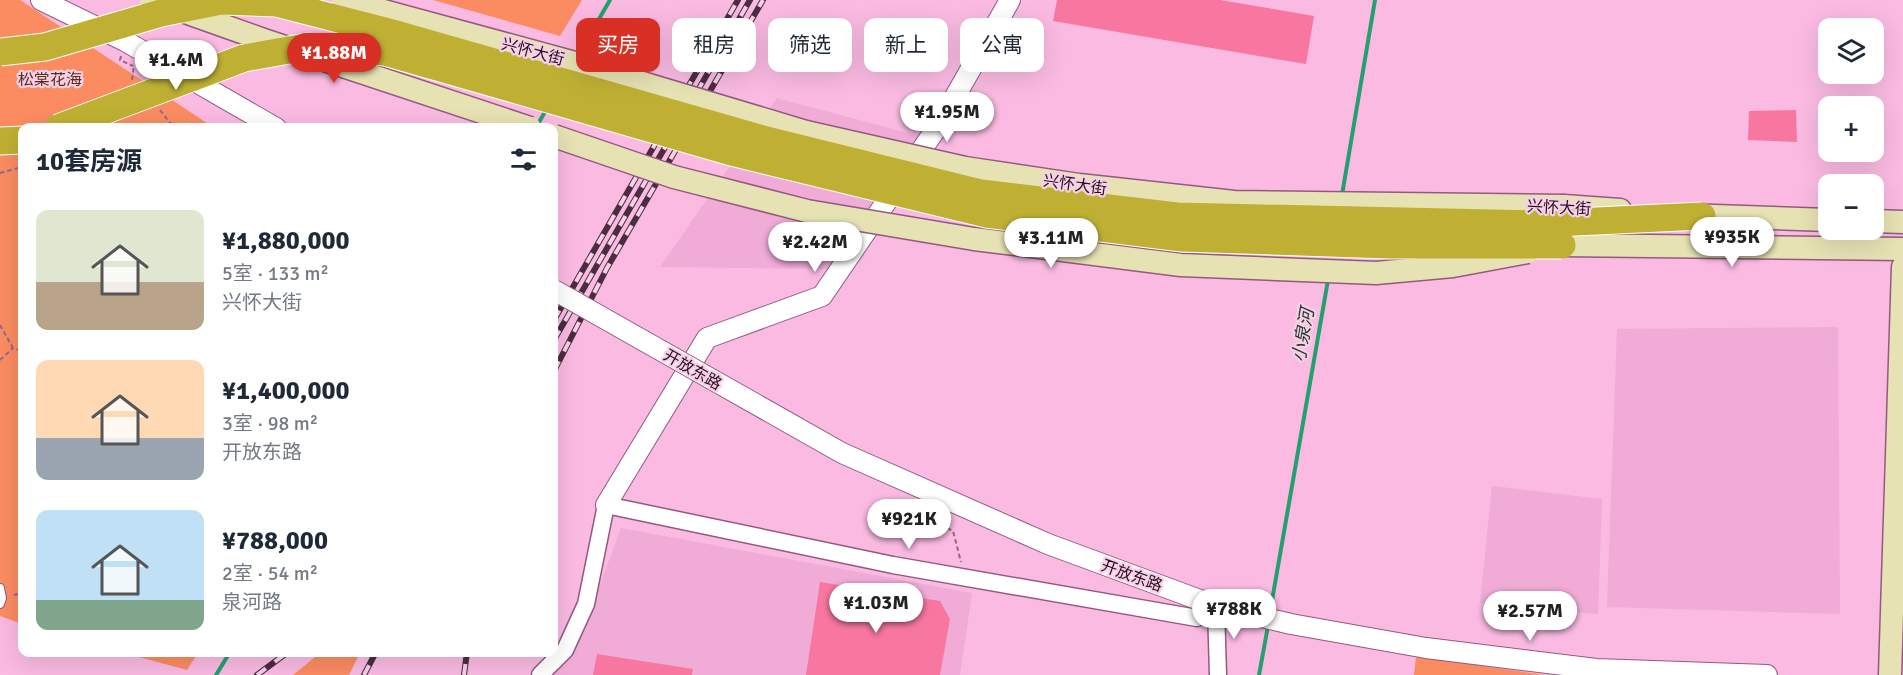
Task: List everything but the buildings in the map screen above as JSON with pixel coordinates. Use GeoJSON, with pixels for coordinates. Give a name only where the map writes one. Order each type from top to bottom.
{"type":"FeatureCollection","features":[{"type":"Feature","properties":{"kind":"highway"},"geometry":{"type":"LineString","coordinates":[[0,52],[45,47],[161,12],[221,1],[276,3],[763,139],[981,193],[1176,216],[1533,224],[1702,216]]}},
{"type":"Feature","properties":{"kind":"highway"},"geometry":{"type":"LineString","coordinates":[[71,123],[244,57],[306,47],[385,52],[735,153],[986,214],[1182,238],[1389,245],[1562,245]]}},
{"type":"Feature","properties":{"kind":"highway"},"geometry":{"type":"LineString","coordinates":[[0,141],[18,140]]}},
{"type":"Feature","properties":{"kind":"main road"},"geometry":{"type":"LineString","coordinates":[[152,0],[264,40],[515,123]]}},
{"type":"Feature","properties":{"kind":"main road","name":"兴怀大街"},"geometry":{"type":"LineString","coordinates":[[343,0],[579,63],[806,132],[965,168],[1079,185],[1234,202],[1564,206],[1702,216],[1818,220]]}},
{"type":"Feature","properties":{"kind":"main road"},"geometry":{"type":"LineString","coordinates":[[558,137],[674,177],[807,211],[974,239],[1181,265],[1376,273],[1453,266],[1562,245],[1903,249]]}},
{"type":"Feature","properties":{"kind":"main road"},"geometry":{"type":"LineString","coordinates":[[1884,221],[1903,222]]}},
{"type":"Feature","properties":{"kind":"main road"},"geometry":{"type":"LineString","coordinates":[[1890,675],[1903,267]]}},
{"type":"Feature","properties":{"kind":"street"},"geometry":{"type":"LineString","coordinates":[[41,0],[125,40],[267,123]]}},
{"type":"Feature","properties":{"kind":"street"},"geometry":{"type":"LineString","coordinates":[[72,0],[92,25]]}},
{"type":"Feature","properties":{"kind":"street"},"geometry":{"type":"LineString","coordinates":[[540,675],[565,650],[586,604],[606,505],[706,338],[822,296],[940,123],[1010,0]]}},
{"type":"Feature","properties":{"kind":"street","name":"开放东路"},"geometry":{"type":"LineString","coordinates":[[558,292],[842,453],[1048,544],[1226,609],[1291,624],[1426,648],[1596,669],[1767,675]]}},
{"type":"Feature","properties":{"kind":"street"},"geometry":{"type":"LineString","coordinates":[[606,505],[964,578],[1197,618],[1226,609],[1218,675]]}},
{"type":"Feature","properties":{"kind":"lane"},"geometry":{"type":"LineString","coordinates":[[0,588],[2,598],[0,604]]}},
{"type":"Feature","properties":{"kind":"path"},"geometry":{"type":"LineString","coordinates":[[0,173],[18,168]]}},
{"type":"Feature","properties":{"kind":"path"},"geometry":{"type":"LineString","coordinates":[[0,324],[13,348],[18,350]]}},
{"type":"Feature","properties":{"kind":"path"},"geometry":{"type":"LineString","coordinates":[[0,360],[13,348]]}},
{"type":"Feature","properties":{"kind":"path"},"geometry":{"type":"LineString","coordinates":[[914,485],[915,512],[953,531],[964,578]]}},
{"type":"Feature","properties":{"kind":"shaded area"},"geometry":{"type":"Polygon","coordinates":[[[777,98],[919,136],[840,269],[660,267],[777,98]]]}},
{"type":"Feature","properties":{"kind":"shaded area"},"geometry":{"type":"Polygon","coordinates":[[[1838,327],[1840,614],[1607,607],[1617,329],[1838,327]]]}},
{"type":"Feature","properties":{"kind":"shaded area"},"geometry":{"type":"Polygon","coordinates":[[[1492,486],[1602,499],[1598,614],[1480,603],[1492,486]]]}},
{"type":"Feature","properties":{"kind":"shaded area"},"geometry":{"type":"Polygon","coordinates":[[[621,528],[972,593],[960,675],[551,675],[580,638],[621,528]]]}},
{"type":"Feature","properties":{"kind":"green space","name":"松棠花海"},"geometry":{"type":"Polygon","coordinates":[[[0,0],[20,0],[207,123],[18,123],[18,623],[0,616],[0,0]]]}},
{"type":"Feature","properties":{"kind":"green space"},"geometry":{"type":"Polygon","coordinates":[[[433,0],[582,0],[560,36],[433,0]]]}},
{"type":"Feature","properties":{"kind":"green space"},"geometry":{"type":"Polygon","coordinates":[[[1416,656],[1545,675],[1414,675],[1416,656]]]}},
{"type":"Feature","properties":{"kind":"green space"},"geometry":{"type":"Polygon","coordinates":[[[139,657],[195,657],[187,670],[139,657]]]}},
{"type":"Feature","properties":{"kind":"green space"},"geometry":{"type":"Polygon","coordinates":[[[315,657],[358,657],[349,675],[293,675],[315,657]]]}},
{"type":"Feature","properties":{"kind":"waterway"},"geometry":{"type":"LineString","coordinates":[[600,18],[610,0]]}},
{"type":"Feature","properties":{"kind":"waterway","name":"小泉河"},"geometry":{"type":"LineString","coordinates":[[1342,195],[1375,0]]}},
{"type":"Feature","properties":{"kind":"waterway"},"geometry":{"type":"LineString","coordinates":[[539,123],[546,110]]}},
{"type":"Feature","properties":{"kind":"waterway","name":"小泉河"},"geometry":{"type":"LineString","coordinates":[[1270,612],[1328,280]]}},
{"type":"Feature","properties":{"kind":"waterway","name":"小泉河"},"geometry":{"type":"LineString","coordinates":[[1259,675],[1268,626]]}},
{"type":"Feature","properties":{"kind":"waterway"},"geometry":{"type":"LineString","coordinates":[[216,675],[227,657]]}},
{"type":"Feature","properties":{"kind":"railway"},"geometry":{"type":"LineString","coordinates":[[558,313],[738,0]]}},
{"type":"Feature","properties":{"kind":"railway"},"geometry":{"type":"LineString","coordinates":[[558,333],[750,0]]}},
{"type":"Feature","properties":{"kind":"railway"},"geometry":{"type":"LineString","coordinates":[[558,363],[607,268],[763,0]]}},
{"type":"Feature","properties":{"kind":"railway"},"geometry":{"type":"LineString","coordinates":[[257,675],[281,657]]}},
{"type":"Feature","properties":{"kind":"railway"},"geometry":{"type":"LineString","coordinates":[[364,675],[373,657]]}},
{"type":"Feature","properties":{"kind":"railway"},"geometry":{"type":"LineString","coordinates":[[464,675],[466,657]]}}]}
